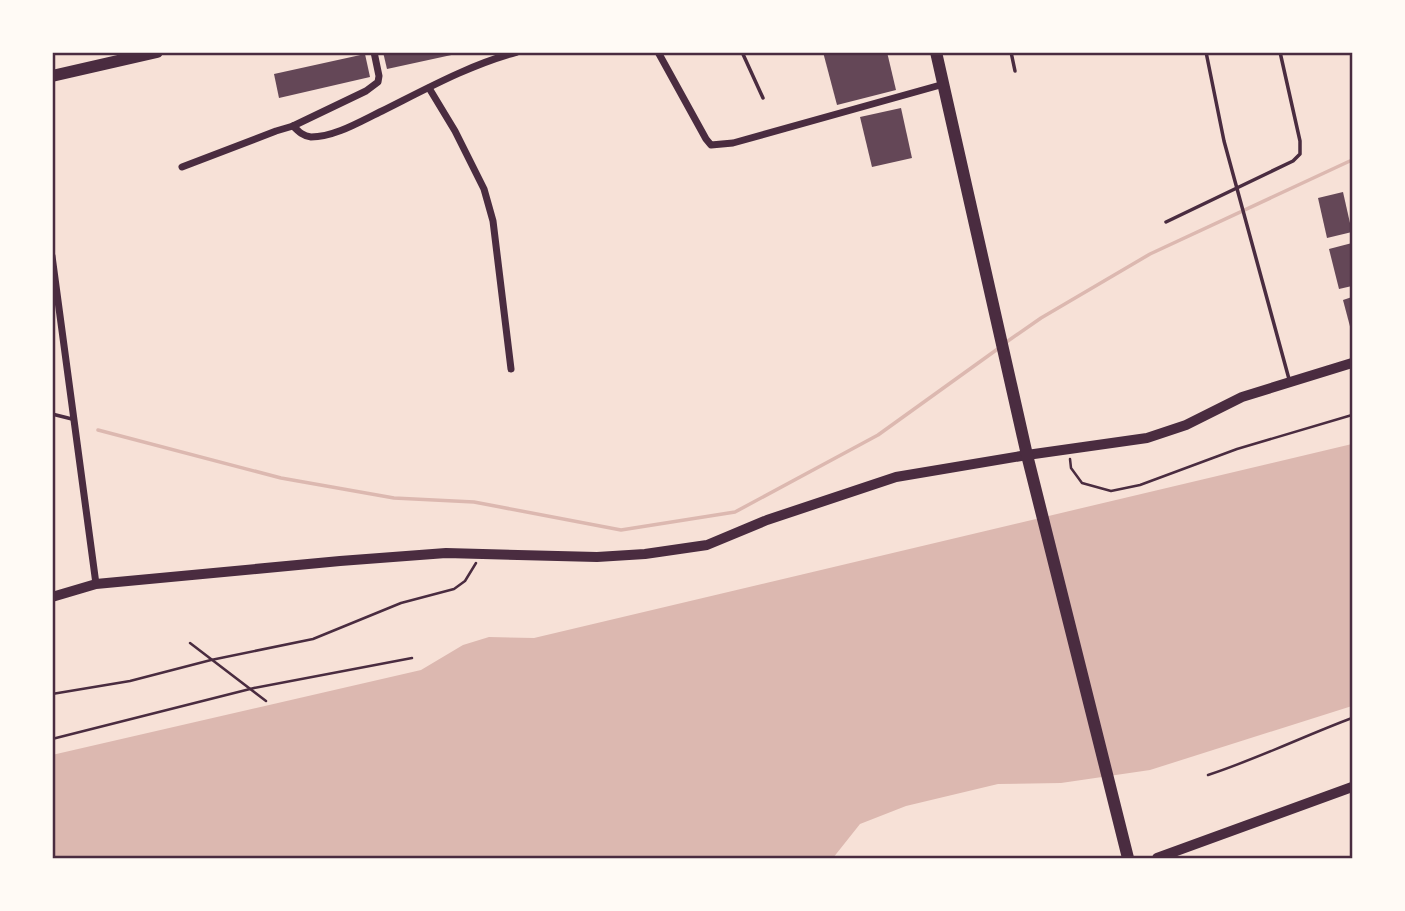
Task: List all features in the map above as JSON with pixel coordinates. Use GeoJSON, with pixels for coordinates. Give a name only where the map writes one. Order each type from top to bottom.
{"type":"FeatureCollection","features":[{"type":"Feature","properties":{"kind":"main road"},"geometry":{"type":"LineString","coordinates":[[52,76],[157,52]]}},
{"type":"Feature","properties":{"kind":"main road"},"geometry":{"type":"LineString","coordinates":[[936,52],[1027,455],[1128,859]]}},
{"type":"Feature","properties":{"kind":"street"},"geometry":{"type":"LineString","coordinates":[[182,167],[293,126],[375,85],[379,76],[374,52]]}},
{"type":"Feature","properties":{"kind":"street"},"geometry":{"type":"LineString","coordinates":[[293,126],[303,136],[325,135],[348,127],[464,71],[517,52]]}},
{"type":"Feature","properties":{"kind":"street"},"geometry":{"type":"LineString","coordinates":[[658,52],[711,145],[733,143],[944,84]]}},
{"type":"Feature","properties":{"kind":"street"},"geometry":{"type":"LineString","coordinates":[[429,88],[455,131],[484,190],[493,222],[511,369]]}},
{"type":"Feature","properties":{"kind":"street"},"geometry":{"type":"LineString","coordinates":[[52,256],[96,584]]}},
{"type":"Feature","properties":{"kind":"street"},"geometry":{"type":"LineString","coordinates":[[52,597],[96,584],[340,561],[446,553],[597,557],[645,554],[707,545],[767,520],[896,477],[1147,438],[1186,425],[1242,397],[1353,363]]}},
{"type":"Feature","properties":{"kind":"street"},"geometry":{"type":"LineString","coordinates":[[1157,859],[1353,787]]}},
{"type":"Feature","properties":{"kind":"lane"},"geometry":{"type":"LineString","coordinates":[[742,52],[763,99]]}},
{"type":"Feature","properties":{"kind":"lane"},"geometry":{"type":"LineString","coordinates":[[1011,52],[1015,71]]}},
{"type":"Feature","properties":{"kind":"lane"},"geometry":{"type":"LineString","coordinates":[[1206,52],[1224,141],[1290,382]]}},
{"type":"Feature","properties":{"kind":"lane"},"geometry":{"type":"LineString","coordinates":[[1166,222],[1293,161],[1300,154],[1300,141],[1280,52]]}},
{"type":"Feature","properties":{"kind":"lane"},"geometry":{"type":"LineString","coordinates":[[52,414],[74,419]]}},
{"type":"Feature","properties":{"kind":"path"},"geometry":{"type":"LineString","coordinates":[[1068,449],[1071,468],[1082,483],[1111,491],[1140,485],[1237,449],[1353,415]]}},
{"type":"Feature","properties":{"kind":"path"},"geometry":{"type":"LineString","coordinates":[[52,694],[130,681],[211,660],[313,639],[401,603],[454,589],[465,581],[481,554]]}},
{"type":"Feature","properties":{"kind":"path"},"geometry":{"type":"LineString","coordinates":[[190,643],[266,701]]}},
{"type":"Feature","properties":{"kind":"path"},"geometry":{"type":"LineString","coordinates":[[52,739],[249,689],[412,658]]}},
{"type":"Feature","properties":{"kind":"path"},"geometry":{"type":"LineString","coordinates":[[1208,775],[1249,762],[1309,734],[1353,718]]}},
{"type":"Feature","properties":{"kind":"shaded area"},"geometry":{"type":"Polygon","coordinates":[[[1352,444],[1352,706],[1150,770],[1061,783],[998,784],[906,806],[860,824],[833,858],[53,858],[52,755],[421,670],[463,645],[489,637],[534,638],[1352,444]]]}},
{"type":"Feature","properties":{"kind":"building"},"geometry":{"type":"Polygon","coordinates":[[[383,52],[456,52],[456,54],[387,69],[383,52]]]}},
{"type":"Feature","properties":{"kind":"building"},"geometry":{"type":"Polygon","coordinates":[[[823,52],[887,52],[896,90],[837,105],[823,52]]]}},
{"type":"Feature","properties":{"kind":"building"},"geometry":{"type":"Polygon","coordinates":[[[365,54],[370,77],[279,98],[274,74],[365,54]]]}},
{"type":"Feature","properties":{"kind":"building"},"geometry":{"type":"Polygon","coordinates":[[[901,108],[912,158],[872,167],[860,117],[901,108]]]}},
{"type":"Feature","properties":{"kind":"building"},"geometry":{"type":"Polygon","coordinates":[[[1343,192],[1352,232],[1327,238],[1318,198],[1343,192]]]}},
{"type":"Feature","properties":{"kind":"building"},"geometry":{"type":"Polygon","coordinates":[[[1352,243],[1352,286],[1339,289],[1329,249],[1352,243]]]}},
{"type":"Feature","properties":{"kind":"building"},"geometry":{"type":"Polygon","coordinates":[[[1352,297],[1352,334],[1343,300],[1352,297]]]}},
{"type":"Feature","properties":{"kind":"waterway"},"geometry":{"type":"LineString","coordinates":[[1005,343],[1041,318],[1150,254],[1352,160]]}},
{"type":"Feature","properties":{"kind":"waterway"},"geometry":{"type":"LineString","coordinates":[[98,430],[281,478],[394,498],[474,502],[621,530],[735,512],[878,435],[999,348]]}}]}
